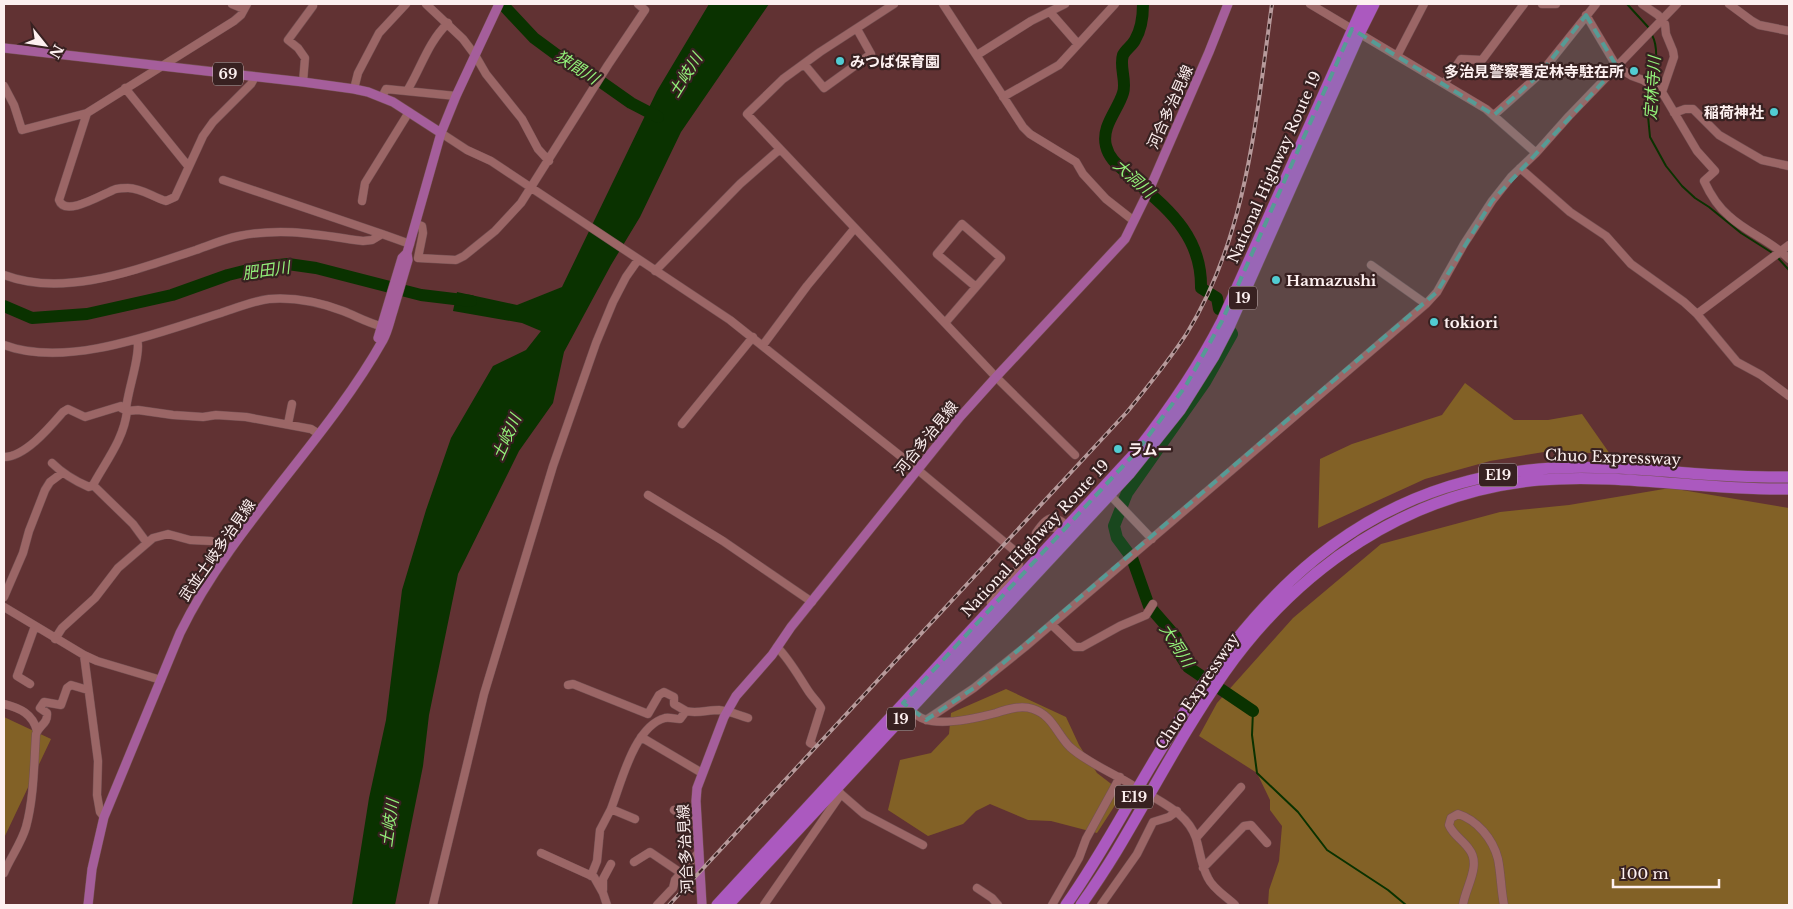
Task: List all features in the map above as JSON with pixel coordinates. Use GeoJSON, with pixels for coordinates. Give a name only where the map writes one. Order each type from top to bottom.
{"type":"FeatureCollection","features":[{"type":"Feature","properties":{"kind":"highway","name":"National Highway Route 19"},"geometry":{"type":"LineString","coordinates":[[728,905],[836,788],[981,618],[1068,530],[1114,499],[1180,410],[1214,356],[1254,274],[1356,30],[1364,4]]}},
{"type":"Feature","properties":{"kind":"highway","name":"National Highway Route 19"},"geometry":{"type":"LineString","coordinates":[[906,706],[1068,530],[1136,451],[1171,406],[1195,370],[1222,321],[1356,30],[1374,4]]}},
{"type":"Feature","properties":{"kind":"highway","name":"Chuo Expressway"},"geometry":{"type":"LineString","coordinates":[[1066,905],[1101,852],[1162,747],[1205,691],[1225,672],[1271,598],[1322,552],[1349,533],[1402,505],[1455,485],[1510,472],[1567,468],[1622,469],[1724,477],[1789,477]]}},
{"type":"Feature","properties":{"kind":"highway","name":"Chuo Expressway"},"geometry":{"type":"LineString","coordinates":[[1256,623],[1279,606],[1330,561],[1355,543],[1407,515],[1458,496],[1484,489],[1540,480],[1594,478],[1722,487],[1789,489]]}},
{"type":"Feature","properties":{"kind":"highway","name":"Chuo Expressway"},"geometry":{"type":"LineString","coordinates":[[1081,905],[1116,852],[1205,691]]}},
{"type":"Feature","properties":{"kind":"highway","name":"National Highway Route 19"},"geometry":{"type":"LineString","coordinates":[[716,905],[836,788]]}},
{"type":"Feature","properties":{"kind":"main road","name":"武並土岐多治見線"},"geometry":{"type":"LineString","coordinates":[[88,905],[92,869],[104,817],[180,633],[202,592],[233,546],[361,377],[384,338],[385,323],[416,224],[441,133],[499,4]]}},
{"type":"Feature","properties":{"kind":"main road","name":"河合多治見線"},"geometry":{"type":"LineString","coordinates":[[702,905],[696,794],[702,774],[736,696],[918,470],[996,377],[1125,238],[1148,191],[1228,4]]}},
{"type":"Feature","properties":{"kind":"main road","name":"69"},"geometry":{"type":"LineString","coordinates":[[4,48],[354,89],[382,97],[441,133]]}},
{"type":"Feature","properties":{"kind":"street"},"geometry":{"type":"LineString","coordinates":[[4,86],[14,105],[22,130],[87,113],[234,21],[241,15],[245,6],[232,4]]}},
{"type":"Feature","properties":{"kind":"street"},"geometry":{"type":"LineString","coordinates":[[354,89],[358,73],[380,32],[406,4]]}},
{"type":"Feature","properties":{"kind":"street"},"geometry":{"type":"LineString","coordinates":[[426,4],[448,23],[475,55],[486,74],[522,119],[538,149],[549,161]]}},
{"type":"Feature","properties":{"kind":"street"},"geometry":{"type":"LineString","coordinates":[[416,224],[422,226],[423,233],[418,258],[456,260],[464,256],[495,231],[521,203],[531,189],[608,65],[645,10],[638,4]]}},
{"type":"Feature","properties":{"kind":"street"},"geometry":{"type":"LineString","coordinates":[[894,4],[783,79],[747,114],[945,324],[1075,455]]}},
{"type":"Feature","properties":{"kind":"street"},"geometry":{"type":"LineString","coordinates":[[943,4],[978,55],[1023,127],[1030,134],[1076,162],[1083,174],[1106,199],[1134,221]]}},
{"type":"Feature","properties":{"kind":"street"},"geometry":{"type":"LineString","coordinates":[[978,55],[1030,21],[1065,4]]}},
{"type":"Feature","properties":{"kind":"street"},"geometry":{"type":"LineString","coordinates":[[1003,97],[1059,66],[1115,4]]}},
{"type":"Feature","properties":{"kind":"street"},"geometry":{"type":"LineString","coordinates":[[1310,4],[1494,115],[1536,153]]}},
{"type":"Feature","properties":{"kind":"street"},"geometry":{"type":"LineString","coordinates":[[1397,56],[1424,4]]}},
{"type":"Feature","properties":{"kind":"street"},"geometry":{"type":"LineString","coordinates":[[1444,84],[1461,59],[1482,60],[1524,4]]}},
{"type":"Feature","properties":{"kind":"street"},"geometry":{"type":"LineString","coordinates":[[1542,4],[1556,4]]}},
{"type":"Feature","properties":{"kind":"street"},"geometry":{"type":"LineString","coordinates":[[1494,115],[1540,74],[1586,14],[1596,4]]}},
{"type":"Feature","properties":{"kind":"street"},"geometry":{"type":"LineString","coordinates":[[1642,4],[1658,15],[1665,24],[1666,34],[1673,51],[1674,57],[1662,92]]}},
{"type":"Feature","properties":{"kind":"street"},"geometry":{"type":"LineString","coordinates":[[926,720],[974,688],[1052,625],[1426,304],[1437,292],[1464,244],[1492,201],[1520,168],[1677,4]]}},
{"type":"Feature","properties":{"kind":"street"},"geometry":{"type":"LineString","coordinates":[[1729,4],[1752,22],[1789,31]]}},
{"type":"Feature","properties":{"kind":"street"},"geometry":{"type":"LineString","coordinates":[[303,82],[306,58],[288,40],[312,5]]}},
{"type":"Feature","properties":{"kind":"street"},"geometry":{"type":"LineString","coordinates":[[1050,12],[1078,44]]}},
{"type":"Feature","properties":{"kind":"street"},"geometry":{"type":"LineString","coordinates":[[1586,14],[1617,67],[1632,76],[1644,80],[1662,92],[1698,151],[1715,171],[1704,181],[1716,202],[1729,217],[1781,251],[1789,259]]}},
{"type":"Feature","properties":{"kind":"street"},"geometry":{"type":"LineString","coordinates":[[407,91],[417,74],[431,42],[448,23]]}},
{"type":"Feature","properties":{"kind":"street"},"geometry":{"type":"LineString","coordinates":[[804,64],[824,88],[871,54],[857,29]]}},
{"type":"Feature","properties":{"kind":"street"},"geometry":{"type":"LineString","coordinates":[[87,113],[59,200],[60,204],[71,207],[117,189],[127,188],[136,188],[166,201],[171,200],[179,192],[188,166],[203,136],[213,122],[251,84],[255,76]]}},
{"type":"Feature","properties":{"kind":"street"},"geometry":{"type":"LineString","coordinates":[[125,88],[188,166]]}},
{"type":"Feature","properties":{"kind":"street"},"geometry":{"type":"LineString","coordinates":[[382,97],[386,89],[456,96]]}},
{"type":"Feature","properties":{"kind":"street"},"geometry":{"type":"LineString","coordinates":[[1674,113],[1685,109],[1693,110],[1719,135],[1762,160],[1789,166]]}},
{"type":"Feature","properties":{"kind":"street"},"geometry":{"type":"LineString","coordinates":[[362,200],[365,183],[409,112]]}},
{"type":"Feature","properties":{"kind":"street"},"geometry":{"type":"LineString","coordinates":[[441,133],[467,150],[491,162],[707,304],[753,337],[1006,542],[1015,551],[1019,564],[981,618]]}},
{"type":"Feature","properties":{"kind":"street"},"geometry":{"type":"LineString","coordinates":[[655,271],[740,184],[780,149]]}},
{"type":"Feature","properties":{"kind":"street"},"geometry":{"type":"LineString","coordinates":[[1520,168],[1570,212],[1606,236],[1631,264],[1668,289],[1697,314],[1737,362],[1761,375],[1789,396]]}},
{"type":"Feature","properties":{"kind":"street"},"geometry":{"type":"LineString","coordinates":[[223,180],[382,234],[407,254]]}},
{"type":"Feature","properties":{"kind":"street"},"geometry":{"type":"LineString","coordinates":[[945,324],[1001,258],[962,224],[937,254],[976,287]]}},
{"type":"Feature","properties":{"kind":"street"},"geometry":{"type":"LineString","coordinates":[[764,345],[854,228]]}},
{"type":"Feature","properties":{"kind":"street"},"geometry":{"type":"LineString","coordinates":[[4,275],[20,280],[43,283],[86,281],[132,270],[237,236],[298,231],[363,241],[372,240],[382,234]]}},
{"type":"Feature","properties":{"kind":"street"},"geometry":{"type":"LineString","coordinates":[[1697,314],[1789,245]]}},
{"type":"Feature","properties":{"kind":"street"},"geometry":{"type":"LineString","coordinates":[[433,905],[484,694],[550,475],[596,343],[613,302],[638,260]]}},
{"type":"Feature","properties":{"kind":"street"},"geometry":{"type":"LineString","coordinates":[[1371,265],[1426,304]]}},
{"type":"Feature","properties":{"kind":"street"},"geometry":{"type":"LineString","coordinates":[[4,346],[24,351],[60,353],[137,339],[266,300],[289,298],[321,304],[385,323]]}},
{"type":"Feature","properties":{"kind":"street"},"geometry":{"type":"LineString","coordinates":[[682,424],[753,337]]}},
{"type":"Feature","properties":{"kind":"street"},"geometry":{"type":"LineString","coordinates":[[52,463],[62,473],[89,487],[93,485],[121,436],[125,425],[129,388],[139,348],[137,339]]}},
{"type":"Feature","properties":{"kind":"street"},"geometry":{"type":"LineString","coordinates":[[288,424],[292,404]]}},
{"type":"Feature","properties":{"kind":"street"},"geometry":{"type":"LineString","coordinates":[[4,457],[10,456],[33,444],[68,409],[85,417],[121,406],[121,408],[127,410],[174,416],[203,417],[216,415],[246,417],[311,429],[319,434]]}},
{"type":"Feature","properties":{"kind":"street"},"geometry":{"type":"LineString","coordinates":[[4,597],[23,553],[29,531],[45,490],[50,482],[62,473]]}},
{"type":"Feature","properties":{"kind":"street"},"geometry":{"type":"LineString","coordinates":[[93,485],[133,524],[147,543]]}},
{"type":"Feature","properties":{"kind":"street"},"geometry":{"type":"LineString","coordinates":[[648,495],[723,541],[812,602]]}},
{"type":"Feature","properties":{"kind":"street"},"geometry":{"type":"LineString","coordinates":[[1114,499],[1152,539]]}},
{"type":"Feature","properties":{"kind":"street"},"geometry":{"type":"LineString","coordinates":[[1006,542],[1020,547],[1024,546],[1035,536],[1045,520],[1050,518],[1056,518],[1068,530]]}},
{"type":"Feature","properties":{"kind":"street"},"geometry":{"type":"LineString","coordinates":[[1015,551],[1026,550],[1032,547],[1038,536],[1050,527],[1068,530]]}},
{"type":"Feature","properties":{"kind":"street"},"geometry":{"type":"LineString","coordinates":[[55,639],[62,628],[95,598],[118,568],[153,538],[168,534],[190,540],[211,541]]}},
{"type":"Feature","properties":{"kind":"street"},"geometry":{"type":"LineString","coordinates":[[4,607],[84,655],[97,661],[161,680]]}},
{"type":"Feature","properties":{"kind":"street"},"geometry":{"type":"LineString","coordinates":[[1052,625],[1075,647],[1082,647],[1120,626],[1146,615],[1151,607]]}},
{"type":"Feature","properties":{"kind":"street"},"geometry":{"type":"LineString","coordinates":[[30,684],[17,676],[26,657],[35,626]]}},
{"type":"Feature","properties":{"kind":"street"},"geometry":{"type":"LineString","coordinates":[[777,647],[820,705],[810,743],[812,744]]}},
{"type":"Feature","properties":{"kind":"street"},"geometry":{"type":"LineString","coordinates":[[84,655],[98,761],[97,795],[100,812],[104,817]]}},
{"type":"Feature","properties":{"kind":"street"},"geometry":{"type":"LineString","coordinates":[[568,685],[573,684],[648,714],[659,695],[664,692],[674,697],[674,704],[686,711],[728,712],[748,718]]}},
{"type":"Feature","properties":{"kind":"street"},"geometry":{"type":"LineString","coordinates":[[37,731],[46,722],[47,713],[40,708],[42,703],[61,704],[67,688],[71,685],[88,690]]}},
{"type":"Feature","properties":{"kind":"street"},"geometry":{"type":"LineString","coordinates":[[4,704],[29,715],[35,722],[37,731],[31,797],[26,827],[4,873]]}},
{"type":"Feature","properties":{"kind":"street"},"geometry":{"type":"LineString","coordinates":[[906,706],[926,720],[955,721],[986,716],[1014,708],[1034,709],[1051,720],[1070,747],[1132,785]]}},
{"type":"Feature","properties":{"kind":"street"},"geometry":{"type":"LineString","coordinates":[[591,876],[597,861],[600,830],[611,809],[622,776],[641,737],[662,719],[680,719],[686,711]]}},
{"type":"Feature","properties":{"kind":"street"},"geometry":{"type":"LineString","coordinates":[[641,737],[702,774]]}},
{"type":"Feature","properties":{"kind":"street"},"geometry":{"type":"LineString","coordinates":[[1052,905],[1079,858],[1086,839],[1120,777]]}},
{"type":"Feature","properties":{"kind":"street"},"geometry":{"type":"LineString","coordinates":[[1196,838],[1241,787]]}},
{"type":"Feature","properties":{"kind":"street"},"geometry":{"type":"LineString","coordinates":[[764,905],[836,788],[864,814],[923,845]]}},
{"type":"Feature","properties":{"kind":"street"},"geometry":{"type":"LineString","coordinates":[[1155,798],[1177,811],[1186,821],[1196,838],[1209,880],[1235,905]]}},
{"type":"Feature","properties":{"kind":"street"},"geometry":{"type":"LineString","coordinates":[[611,809],[635,819]]}},
{"type":"Feature","properties":{"kind":"street"},"geometry":{"type":"LineString","coordinates":[[674,810],[697,821]]}},
{"type":"Feature","properties":{"kind":"street"},"geometry":{"type":"LineString","coordinates":[[1101,905],[1137,854],[1153,822],[1169,817],[1177,811]]}},
{"type":"Feature","properties":{"kind":"street"},"geometry":{"type":"LineString","coordinates":[[1463,905],[1464,895],[1471,879],[1474,854],[1452,831],[1449,825],[1451,818],[1458,814],[1472,820],[1490,840],[1498,858],[1504,905]]}},
{"type":"Feature","properties":{"kind":"street"},"geometry":{"type":"LineString","coordinates":[[1204,868],[1244,826],[1251,825],[1267,844]]}},
{"type":"Feature","properties":{"kind":"street"},"geometry":{"type":"LineString","coordinates":[[541,852],[575,870],[591,876],[598,882],[607,905]]}},
{"type":"Feature","properties":{"kind":"street"},"geometry":{"type":"LineString","coordinates":[[634,862],[650,852],[680,873]]}},
{"type":"Feature","properties":{"kind":"street"},"geometry":{"type":"LineString","coordinates":[[657,905],[674,888],[675,880],[699,852]]}},
{"type":"Feature","properties":{"kind":"street"},"geometry":{"type":"LineString","coordinates":[[603,893],[603,879],[611,864]]}},
{"type":"Feature","properties":{"kind":"street"},"geometry":{"type":"LineString","coordinates":[[977,888],[992,898],[998,905]]}},
{"type":"Feature","properties":{"kind":"highlighted area"},"geometry":{"type":"Polygon","coordinates":[[[1586,15],[1617,67],[1492,201],[1437,292],[974,688],[926,720],[903,703],[1137,451],[1185,387],[1222,321],[1352,29],[1494,115],[1540,74],[1586,15]]]}},
{"type":"Feature","properties":{"kind":"shaded area"},"geometry":{"type":"Polygon","coordinates":[[[1465,383],[1514,420],[1548,420],[1582,414],[1610,454],[1550,451],[1490,461],[1425,479],[1318,528],[1320,459],[1352,444],[1442,415],[1465,383]]]}},
{"type":"Feature","properties":{"kind":"shaded area"},"geometry":{"type":"Polygon","coordinates":[[[1670,488],[1789,508],[1789,905],[1268,905],[1269,890],[1279,861],[1282,826],[1270,810],[1270,800],[1257,773],[1199,736],[1217,703],[1293,618],[1381,544],[1500,512],[1569,505],[1670,488]]]}},
{"type":"Feature","properties":{"kind":"shaded area"},"geometry":{"type":"Polygon","coordinates":[[[1006,689],[1066,717],[1079,745],[1097,773],[1123,793],[1097,833],[1051,821],[1028,820],[990,804],[976,811],[963,824],[928,836],[888,810],[900,760],[931,753],[949,734],[951,713],[1006,689]]]}},
{"type":"Feature","properties":{"kind":"shaded area"},"geometry":{"type":"Polygon","coordinates":[[[4,717],[51,739],[4,838],[4,717]]]}},
{"type":"Feature","properties":{"kind":"water","name":"土岐川"},"geometry":{"type":"Polygon","coordinates":[[[709,4],[769,4],[681,132],[640,217],[611,265],[564,352],[553,403],[519,451],[458,574],[429,715],[423,766],[395,905],[352,905],[369,798],[386,720],[402,590],[426,510],[451,438],[493,366],[526,350],[541,331],[522,323],[453,311],[457,292],[517,305],[562,287],[657,91],[709,4]]]}},
{"type":"Feature","properties":{"kind":"waterway","name":"大洞川"},"geometry":{"type":"LineString","coordinates":[[1143,4],[1139,32],[1134,42],[1123,55],[1124,88],[1121,99],[1108,125],[1105,139],[1106,146],[1109,155],[1115,162],[1156,199],[1179,224],[1195,252],[1200,269],[1201,288],[1217,298],[1219,309]]}},
{"type":"Feature","properties":{"kind":"waterway","name":"定林寺川"},"geometry":{"type":"LineString","coordinates":[[1627,4],[1649,28]]}},
{"type":"Feature","properties":{"kind":"waterway","name":"狭間川"},"geometry":{"type":"LineString","coordinates":[[505,7],[534,38],[557,55],[587,72],[631,103],[658,117]]}},
{"type":"Feature","properties":{"kind":"waterway","name":"定林寺川"},"geometry":{"type":"LineString","coordinates":[[1652,35],[1656,46],[1656,66],[1652,83]]}},
{"type":"Feature","properties":{"kind":"waterway","name":"定林寺川"},"geometry":{"type":"LineString","coordinates":[[1650,88],[1648,116],[1650,137],[1666,166],[1682,186],[1695,198],[1741,233],[1774,254]]}},
{"type":"Feature","properties":{"kind":"waterway","name":"定林寺川"},"geometry":{"type":"LineString","coordinates":[[1777,257],[1789,270]]}},
{"type":"Feature","properties":{"kind":"waterway"},"geometry":{"type":"LineString","coordinates":[[4,259],[4,271]]}},
{"type":"Feature","properties":{"kind":"waterway","name":"肥田川"},"geometry":{"type":"LineString","coordinates":[[4,306],[32,318],[87,314],[172,295],[228,275],[260,267],[288,264],[316,268],[421,295],[471,301]]}},
{"type":"Feature","properties":{"kind":"waterway","name":"大洞川"},"geometry":{"type":"LineString","coordinates":[[1231,332],[1232,334],[1205,382],[1127,493],[1114,526],[1117,538],[1132,558],[1149,606],[1176,637],[1182,658],[1188,667],[1253,711]]}},
{"type":"Feature","properties":{"kind":"waterway","name":"大洞川"},"geometry":{"type":"LineString","coordinates":[[1253,711],[1252,735],[1257,773],[1298,812],[1327,850],[1388,890],[1406,905]]}},
{"type":"Feature","properties":{"kind":"railway"},"geometry":{"type":"LineString","coordinates":[[669,905],[1127,412],[1187,333],[1208,295],[1224,256],[1236,215],[1254,131],[1272,4]]}},
{"type":"Feature","properties":{"kind":"place","name":"みつば保育園"},"geometry":{"type":"Point","coordinates":[840,61]}},
{"type":"Feature","properties":{"kind":"place","name":"多治見警察署定林寺駐在所"},"geometry":{"type":"Point","coordinates":[1634,71]}},
{"type":"Feature","properties":{"kind":"place","name":"稲荷神社"},"geometry":{"type":"Point","coordinates":[1774,112]}},
{"type":"Feature","properties":{"kind":"place","name":"Hamazushi"},"geometry":{"type":"Point","coordinates":[1276,280]}},
{"type":"Feature","properties":{"kind":"place","name":"tokiori"},"geometry":{"type":"Point","coordinates":[1434,322]}},
{"type":"Feature","properties":{"kind":"place","name":"ラムー"},"geometry":{"type":"Point","coordinates":[1118,449]}}]}
